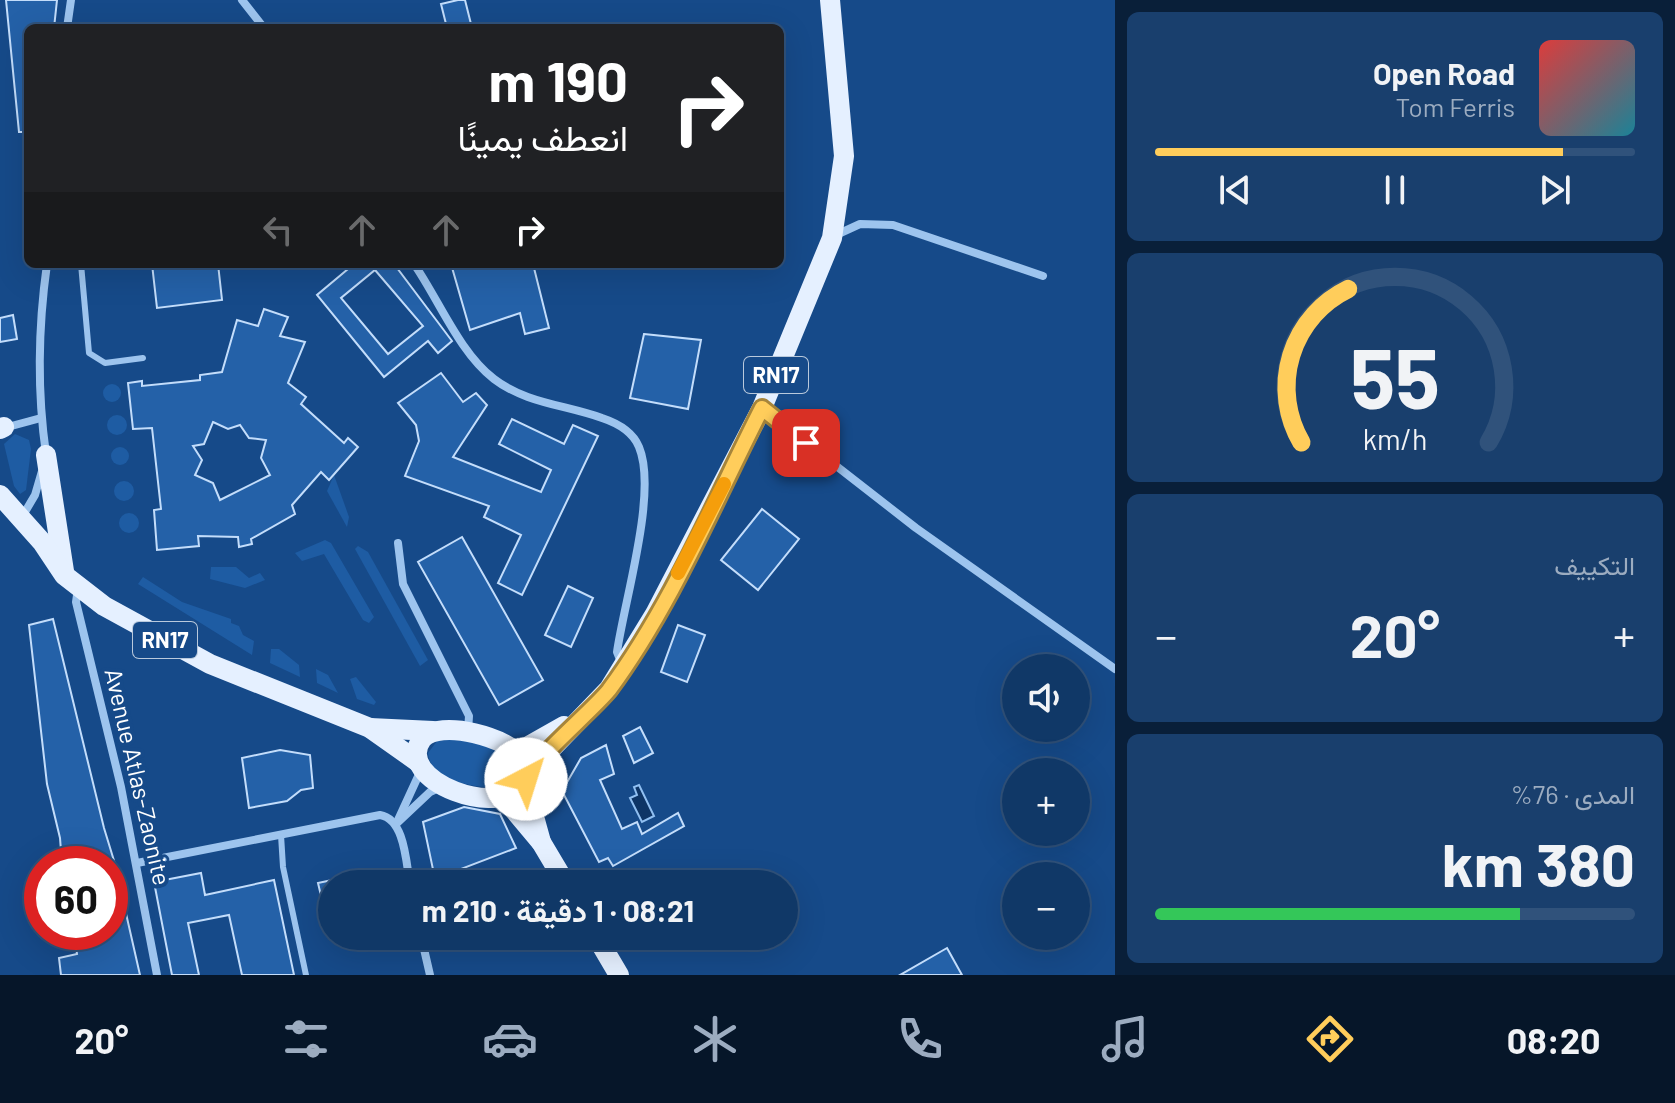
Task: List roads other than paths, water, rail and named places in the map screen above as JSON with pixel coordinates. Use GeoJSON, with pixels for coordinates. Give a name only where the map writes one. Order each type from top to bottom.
{"type":"FeatureCollection","features":[{"type":"Feature","properties":{"kind":"main road","name":"RN17"},"geometry":{"type":"LineString","coordinates":[[0,493],[71,581],[125,618],[210,664],[370,728],[445,786],[484,797],[505,799],[516,794],[526,777],[589,713],[625,665],[677,574],[762,408],[832,238],[844,156],[830,0]]}},
{"type":"Feature","properties":{"kind":"main road"},"geometry":{"type":"LineString","coordinates":[[46,455],[71,581]]}},
{"type":"Feature","properties":{"kind":"main road","name":"RN17"},"geometry":{"type":"LineString","coordinates":[[370,728],[468,732],[518,752],[589,713]]}},
{"type":"Feature","properties":{"kind":"main road"},"geometry":{"type":"LineString","coordinates":[[419,766],[419,746],[433,731]]}},
{"type":"Feature","properties":{"kind":"main road"},"geometry":{"type":"LineString","coordinates":[[518,752],[541,842]]}},
{"type":"Feature","properties":{"kind":"main road"},"geometry":{"type":"LineString","coordinates":[[505,799],[541,842],[558,870]]}},
{"type":"Feature","properties":{"kind":"main road"},"geometry":{"type":"LineString","coordinates":[[604,950],[619,975]]}},
{"type":"Feature","properties":{"kind":"street"},"geometry":{"type":"LineString","coordinates":[[68,24],[71,0]]}},
{"type":"Feature","properties":{"kind":"street"},"geometry":{"type":"LineString","coordinates":[[242,0],[261,24]]}},
{"type":"Feature","properties":{"kind":"street"},"geometry":{"type":"LineString","coordinates":[[832,238],[860,224],[893,225],[1043,276]]}},
{"type":"Feature","properties":{"kind":"street"},"geometry":{"type":"LineString","coordinates":[[21,518],[35,495],[46,455],[41,418],[40,316],[46,268]]}},
{"type":"Feature","properties":{"kind":"street"},"geometry":{"type":"LineString","coordinates":[[417,268],[471,353],[493,378],[527,397],[616,424],[636,441],[644,470],[639,532],[617,652],[625,665]]}},
{"type":"Feature","properties":{"kind":"street"},"geometry":{"type":"LineString","coordinates":[[762,408],[916,528],[1115,669]]}},
{"type":"Feature","properties":{"kind":"street"},"geometry":{"type":"LineString","coordinates":[[1,430],[41,418]]}},
{"type":"Feature","properties":{"kind":"street"},"geometry":{"type":"LineString","coordinates":[[398,543],[403,584],[466,710],[468,732]]}},
{"type":"Feature","properties":{"kind":"street","name":"Avenue Atlas-Zaonite"},"geometry":{"type":"LineString","coordinates":[[71,581],[137,863],[157,975]]}},
{"type":"Feature","properties":{"kind":"street"},"geometry":{"type":"LineString","coordinates":[[396,824],[419,766]]}},
{"type":"Feature","properties":{"kind":"street"},"geometry":{"type":"LineString","coordinates":[[396,824],[430,792],[445,786]]}},
{"type":"Feature","properties":{"kind":"street"},"geometry":{"type":"LineString","coordinates":[[137,863],[380,815],[388,816],[396,824],[407,870]]}},
{"type":"Feature","properties":{"kind":"street"},"geometry":{"type":"LineString","coordinates":[[424,950],[430,975]]}},
{"type":"Feature","properties":{"kind":"lane"},"geometry":{"type":"LineString","coordinates":[[81,268],[89,353],[105,363],[143,358]]}},
{"type":"Feature","properties":{"kind":"lane"},"geometry":{"type":"LineString","coordinates":[[281,835],[283,867],[306,975]]}}]}
